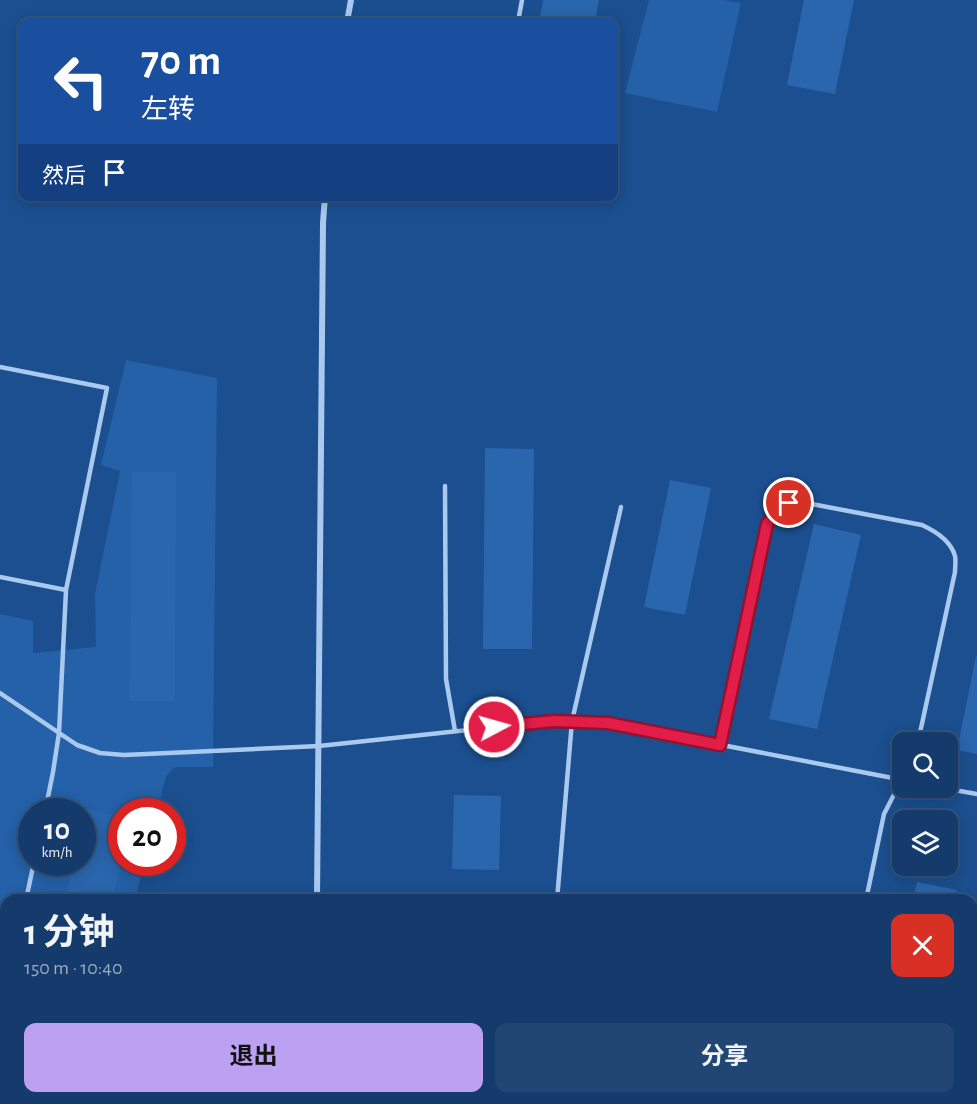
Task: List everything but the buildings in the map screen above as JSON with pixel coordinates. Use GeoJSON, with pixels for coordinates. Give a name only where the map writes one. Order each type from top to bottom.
{"type":"FeatureCollection","features":[{"type":"Feature","properties":{"kind":"street"},"geometry":{"type":"LineString","coordinates":[[349,18],[351,0]]}},
{"type":"Feature","properties":{"kind":"street"},"geometry":{"type":"LineString","coordinates":[[317,894],[322,235],[325,201]]}},
{"type":"Feature","properties":{"kind":"lane"},"geometry":{"type":"LineString","coordinates":[[519,18],[522,0]]}},
{"type":"Feature","properties":{"kind":"lane"},"geometry":{"type":"LineString","coordinates":[[0,367],[107,388],[66,590],[59,733],[48,798]]}},
{"type":"Feature","properties":{"kind":"lane"},"geometry":{"type":"LineString","coordinates":[[445,486],[446,679],[455,731]]}},
{"type":"Feature","properties":{"kind":"lane"},"geometry":{"type":"LineString","coordinates":[[720,745],[767,524],[778,510],[789,503],[801,502],[922,525],[945,539],[954,555],[955,572],[920,732]]}},
{"type":"Feature","properties":{"kind":"lane"},"geometry":{"type":"LineString","coordinates":[[558,894],[572,722],[621,507]]}},
{"type":"Feature","properties":{"kind":"lane"},"geometry":{"type":"LineString","coordinates":[[0,577],[66,590]]}},
{"type":"Feature","properties":{"kind":"lane"},"geometry":{"type":"LineString","coordinates":[[0,693],[77,745],[100,753],[124,755],[319,746],[554,721],[608,723],[892,777]]}},
{"type":"Feature","properties":{"kind":"lane"},"geometry":{"type":"LineString","coordinates":[[958,791],[977,794]]}},
{"type":"Feature","properties":{"kind":"lane"},"geometry":{"type":"LineString","coordinates":[[867,894],[884,814],[893,798]]}},
{"type":"Feature","properties":{"kind":"lane"},"geometry":{"type":"LineString","coordinates":[[27,894],[31,876]]}},
{"type":"Feature","properties":{"kind":"shaded area"},"geometry":{"type":"Polygon","coordinates":[[[649,0],[725,0],[741,3],[717,112],[625,93],[649,0]]]}},
{"type":"Feature","properties":{"kind":"shaded area"},"geometry":{"type":"Polygon","coordinates":[[[126,360],[217,378],[213,767],[175,767],[166,776],[160,798],[108,798],[108,876],[141,876],[136,894],[0,894],[0,614],[33,621],[33,653],[96,647],[95,594],[120,471],[101,465],[126,360]]]}},
{"type":"Feature","properties":{"kind":"route"},"geometry":{"type":"LineString","coordinates":[[494,727],[554,721],[608,723],[720,745],[767,524],[778,510],[789,503]]}}]}
